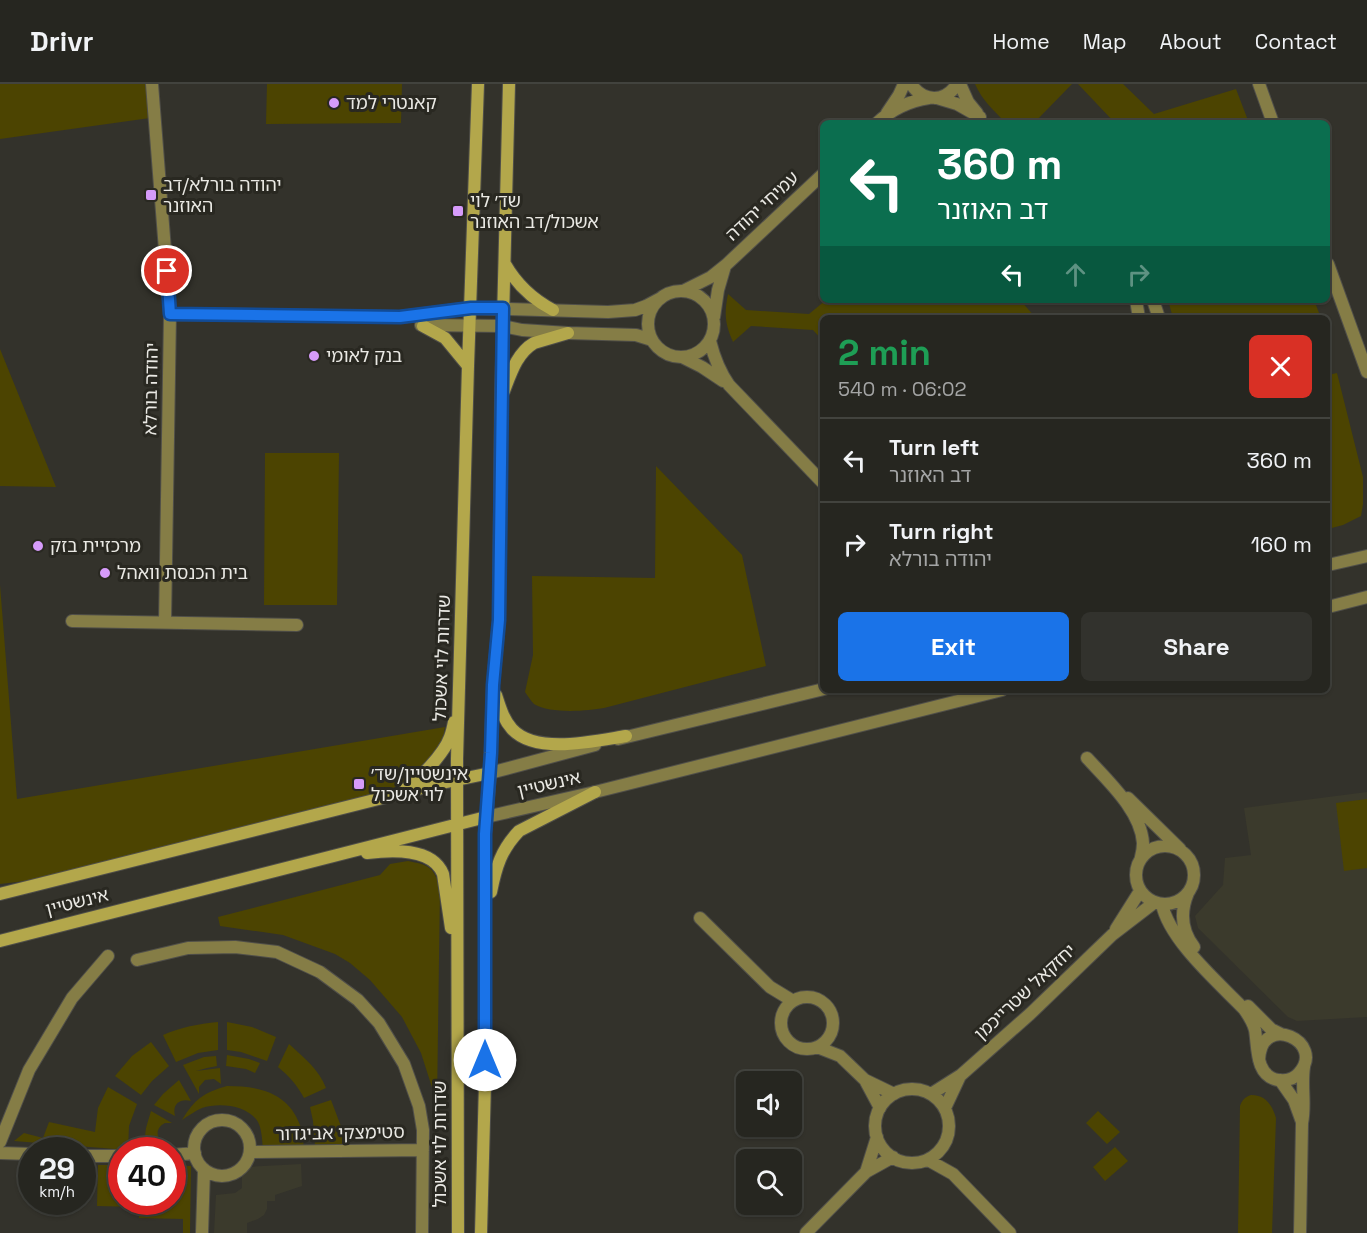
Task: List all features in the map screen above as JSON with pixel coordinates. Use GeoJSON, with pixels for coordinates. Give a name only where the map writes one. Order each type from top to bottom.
{"type":"FeatureCollection","features":[{"type":"Feature","properties":{"kind":"street","name":"יהודה בורלא"},"geometry":{"type":"LineString","coordinates":[[152,84],[170,314],[165,622]]}},
{"type":"Feature","properties":{"kind":"street","name":"שדרות לוי אשכול"},"geometry":{"type":"LineString","coordinates":[[458,1233],[457,824],[468,366],[478,84]]}},
{"type":"Feature","properties":{"kind":"street"},"geometry":{"type":"LineString","coordinates":[[481,1233],[485,1083],[485,834],[499,620],[501,398],[509,84]]}},
{"type":"Feature","properties":{"kind":"street"},"geometry":{"type":"LineString","coordinates":[[881,120],[904,84]]}},
{"type":"Feature","properties":{"kind":"street"},"geometry":{"type":"LineString","coordinates":[[911,84],[922,95],[957,104],[983,120]]}},
{"type":"Feature","properties":{"kind":"street"},"geometry":{"type":"LineString","coordinates":[[881,120],[916,100],[944,96],[958,84],[968,102],[983,120]]}},
{"type":"Feature","properties":{"kind":"street"},"geometry":{"type":"LineString","coordinates":[[1258,84],[1273,120]]}},
{"type":"Feature","properties":{"kind":"street","name":"עמיחי יהודה"},"geometry":{"type":"LineString","coordinates":[[683,291],[711,277],[726,265],[820,177]]}},
{"type":"Feature","properties":{"kind":"street"},"geometry":{"type":"LineString","coordinates":[[505,262],[511,275],[527,293],[553,310]]}},
{"type":"Feature","properties":{"kind":"street","name":"עמיחי יהודה"},"geometry":{"type":"LineString","coordinates":[[714,320],[718,290],[726,265]]}},
{"type":"Feature","properties":{"kind":"street"},"geometry":{"type":"LineString","coordinates":[[1330,270],[1367,372]]}},
{"type":"Feature","properties":{"kind":"street"},"geometry":{"type":"LineString","coordinates":[[170,314],[400,317],[471,308],[608,312],[635,310],[668,294],[683,291],[700,297],[712,311],[714,331],[705,348],[698,353],[682,357],[664,353],[657,347],[652,340],[648,322],[650,313],[661,298]]}},
{"type":"Feature","properties":{"kind":"street"},"geometry":{"type":"LineString","coordinates":[[400,317],[445,338],[468,366]]}},
{"type":"Feature","properties":{"kind":"street"},"geometry":{"type":"LineString","coordinates":[[423,326],[503,326],[522,330],[568,333],[636,334],[652,340]]}},
{"type":"Feature","properties":{"kind":"street"},"geometry":{"type":"LineString","coordinates":[[501,398],[522,352],[534,344],[568,333]]}},
{"type":"Feature","properties":{"kind":"street"},"geometry":{"type":"LineString","coordinates":[[710,341],[713,356],[729,385],[820,480]]}},
{"type":"Feature","properties":{"kind":"street"},"geometry":{"type":"LineString","coordinates":[[682,357],[729,385]]}},
{"type":"Feature","properties":{"kind":"street"},"geometry":{"type":"LineString","coordinates":[[1330,565],[1367,556]]}},
{"type":"Feature","properties":{"kind":"street"},"geometry":{"type":"LineString","coordinates":[[1330,607],[1367,597]]}},
{"type":"Feature","properties":{"kind":"street"},"geometry":{"type":"LineString","coordinates":[[72,621],[297,626]]}},
{"type":"Feature","properties":{"kind":"street"},"geometry":{"type":"LineString","coordinates":[[493,685],[503,717],[510,728],[521,737],[540,743],[577,743],[626,736]]}},
{"type":"Feature","properties":{"kind":"street","name":"אינשטיין"},"geometry":{"type":"LineString","coordinates":[[0,894],[490,773],[626,736],[820,690]]}},
{"type":"Feature","properties":{"kind":"street","name":"אינשטיין"},"geometry":{"type":"LineString","coordinates":[[0,940],[457,824],[595,792],[990,693]]}},
{"type":"Feature","properties":{"kind":"street"},"geometry":{"type":"LineString","coordinates":[[394,796],[404,791],[421,776],[447,743],[460,698]]}},
{"type":"Feature","properties":{"kind":"street"},"geometry":{"type":"LineString","coordinates":[[1087,759],[1113,786],[1138,822],[1143,844],[1136,878],[1140,891],[1149,900],[1158,903],[1174,903],[1188,892]]}},
{"type":"Feature","properties":{"kind":"street"},"geometry":{"type":"LineString","coordinates":[[1113,786],[1129,798],[1190,860],[1194,876],[1182,916],[1183,926],[1189,940],[1271,1029],[1296,1038],[1304,1050],[1302,1084],[1305,1106],[1302,1123],[1300,1233]]}},
{"type":"Feature","properties":{"kind":"street"},"geometry":{"type":"LineString","coordinates":[[486,925],[494,874],[501,854],[509,841],[519,831],[595,792]]}},
{"type":"Feature","properties":{"kind":"street"},"geometry":{"type":"LineString","coordinates":[[1141,857],[1154,848],[1162,846],[1178,848],[1185,853]]}},
{"type":"Feature","properties":{"kind":"street"},"geometry":{"type":"LineString","coordinates":[[333,856],[399,851],[415,853],[435,863],[443,874],[457,973]]}},
{"type":"Feature","properties":{"kind":"street","name":"יחזקאל שטרייכמן"},"geometry":{"type":"LineString","coordinates":[[1112,935],[1140,891]]}},
{"type":"Feature","properties":{"kind":"street"},"geometry":{"type":"LineString","coordinates":[[1158,903],[1185,948],[1250,1016],[1255,1030],[1261,1068],[1266,1074],[1272,1078],[1287,1080],[1300,1072],[1304,1065]]}},
{"type":"Feature","properties":{"kind":"street","name":"יחזקאל שטרייכמן"},"geometry":{"type":"LineString","coordinates":[[932,1094],[961,1075],[1030,1014],[1112,935],[1158,903]]}},
{"type":"Feature","properties":{"kind":"street"},"geometry":{"type":"LineString","coordinates":[[700,918],[770,987],[793,1001]]}},
{"type":"Feature","properties":{"kind":"street","name":"סטימצקי אביגדור"},"geometry":{"type":"LineString","coordinates":[[138,960],[188,948],[235,946],[277,952],[320,972],[358,1000],[379,1023],[404,1064],[419,1106],[423,1130],[423,1150],[250,1152]]}},
{"type":"Feature","properties":{"kind":"street"},"geometry":{"type":"LineString","coordinates":[[0,1142],[29,1070],[72,998],[108,956]]}},
{"type":"Feature","properties":{"kind":"street"},"geometry":{"type":"LineString","coordinates":[[770,987],[784,1012]]}},
{"type":"Feature","properties":{"kind":"street"},"geometry":{"type":"LineString","coordinates":[[809,997],[817,999],[830,1010],[833,1026],[831,1034],[823,1044],[808,1049],[800,1048],[785,1038],[781,1021],[784,1012],[793,1001],[809,997]]}},
{"type":"Feature","properties":{"kind":"street"},"geometry":{"type":"LineString","coordinates":[[831,1034],[840,1056]]}},
{"type":"Feature","properties":{"kind":"street"},"geometry":{"type":"LineString","coordinates":[[1259,1060],[1259,1053],[1267,1040],[1281,1034]]}},
{"type":"Feature","properties":{"kind":"street"},"geometry":{"type":"LineString","coordinates":[[817,1047],[840,1056],[865,1080],[880,1108]]}},
{"type":"Feature","properties":{"kind":"street","name":"יחזקאל שטרייכמן"},"geometry":{"type":"LineString","coordinates":[[945,1108],[961,1075]]}},
{"type":"Feature","properties":{"kind":"street"},"geometry":{"type":"LineString","coordinates":[[865,1080],[894,1094]]}},
{"type":"Feature","properties":{"kind":"street"},"geometry":{"type":"LineString","coordinates":[[1280,1080],[1294,1100],[1302,1123]]}},
{"type":"Feature","properties":{"kind":"street"},"geometry":{"type":"LineString","coordinates":[[917,1089],[932,1094],[942,1103],[949,1116],[949,1133],[941,1149],[927,1160],[914,1163],[893,1157],[883,1148],[877,1137],[875,1122],[883,1102],[901,1090],[917,1089]]}},
{"type":"Feature","properties":{"kind":"street","name":"סטימצקי אביגדור"},"geometry":{"type":"LineString","coordinates":[[195,1153],[197,1136],[202,1129],[217,1121],[226,1120],[234,1123],[247,1135],[250,1152],[244,1166],[238,1171],[223,1176],[215,1175],[204,1169]]}},
{"type":"Feature","properties":{"kind":"street"},"geometry":{"type":"LineString","coordinates":[[866,1172],[877,1137]]}},
{"type":"Feature","properties":{"kind":"street"},"geometry":{"type":"LineString","coordinates":[[941,1149],[952,1174]]}},
{"type":"Feature","properties":{"kind":"street","name":"שדרות לוי אשכול"},"geometry":{"type":"LineString","coordinates":[[422,1233],[423,1150]]}},
{"type":"Feature","properties":{"kind":"street"},"geometry":{"type":"LineString","coordinates":[[0,1153],[18,1154]]}},
{"type":"Feature","properties":{"kind":"street"},"geometry":{"type":"LineString","coordinates":[[186,1154],[195,1153],[197,1161],[204,1169],[202,1233]]}},
{"type":"Feature","properties":{"kind":"street"},"geometry":{"type":"LineString","coordinates":[[806,1233],[866,1172],[893,1157]]}},
{"type":"Feature","properties":{"kind":"street"},"geometry":{"type":"LineString","coordinates":[[927,1160],[952,1174],[1010,1233]]}},
{"type":"Feature","properties":{"kind":"shaded area"},"geometry":{"type":"Polygon","coordinates":[[[0,84],[146,84],[150,118],[0,139],[0,84]]]}},
{"type":"Feature","properties":{"kind":"shaded area","name":"קאנטרי למד"},"geometry":{"type":"Polygon","coordinates":[[[267,84],[402,84],[401,123],[266,124],[267,84]]]}},
{"type":"Feature","properties":{"kind":"shaded area"},"geometry":{"type":"Polygon","coordinates":[[[975,84],[1072,84],[1037,120],[1003,120],[975,84]]]}},
{"type":"Feature","properties":{"kind":"shaded area"},"geometry":{"type":"Polygon","coordinates":[[[1078,84],[1123,84],[1154,114],[1236,89],[1248,120],[1112,120],[1078,84]]]}},
{"type":"Feature","properties":{"kind":"shaded area"},"geometry":{"type":"Polygon","coordinates":[[[728,294],[746,310],[809,314],[822,303],[1023,303],[1033,315],[820,315],[820,338],[813,330],[751,326],[733,342],[728,330],[726,307],[728,294]]]}},
{"type":"Feature","properties":{"kind":"shaded area"},"geometry":{"type":"Polygon","coordinates":[[[1169,303],[1315,303],[1320,315],[1172,315],[1169,303]]]}},
{"type":"Feature","properties":{"kind":"shaded area"},"geometry":{"type":"Polygon","coordinates":[[[0,349],[56,487],[0,486],[0,349]]]}},
{"type":"Feature","properties":{"kind":"shaded area"},"geometry":{"type":"Polygon","coordinates":[[[1337,373],[1363,477],[1363,504],[1361,516],[1330,528],[1330,375],[1337,373]]]}},
{"type":"Feature","properties":{"kind":"shaded area"},"geometry":{"type":"Polygon","coordinates":[[[265,453],[339,453],[337,605],[264,605],[265,453]]]}},
{"type":"Feature","properties":{"kind":"shaded area"},"geometry":{"type":"Polygon","coordinates":[[[656,466],[742,555],[766,666],[604,708],[579,711],[559,710],[534,704],[525,692],[533,655],[532,576],[655,578],[656,466]]]}},
{"type":"Feature","properties":{"kind":"shaded area"},"geometry":{"type":"Polygon","coordinates":[[[0,585],[17,799],[445,727],[443,741],[427,763],[387,792],[25,881],[0,884],[0,585]]]}},
{"type":"Feature","properties":{"kind":"shaded area"},"geometry":{"type":"Polygon","coordinates":[[[1367,792],[1367,1017],[1297,1021],[1288,1017],[1198,928],[1195,916],[1223,885],[1225,858],[1251,855],[1244,808],[1367,792]]]}},
{"type":"Feature","properties":{"kind":"shaded area"},"geometry":{"type":"Polygon","coordinates":[[[1367,799],[1367,868],[1344,871],[1336,803],[1367,799]]]}},
{"type":"Feature","properties":{"kind":"shaded area"},"geometry":{"type":"Polygon","coordinates":[[[408,861],[429,868],[440,887],[437,1103],[421,1053],[402,1017],[370,980],[350,963],[335,954],[283,935],[220,926],[218,917],[380,875],[390,864],[408,861]]]}},
{"type":"Feature","properties":{"kind":"shaded area"},"geometry":{"type":"Polygon","coordinates":[[[218,1022],[218,1050],[198,1053],[176,1062],[163,1035],[190,1026],[218,1022]]]}},
{"type":"Feature","properties":{"kind":"shaded area"},"geometry":{"type":"Polygon","coordinates":[[[227,1022],[252,1027],[276,1037],[267,1061],[227,1050],[227,1022]]]}},
{"type":"Feature","properties":{"kind":"shaded area"},"geometry":{"type":"Polygon","coordinates":[[[151,1042],[169,1066],[152,1081],[141,1095],[115,1076],[132,1056],[151,1042]]]}},
{"type":"Feature","properties":{"kind":"shaded area"},"geometry":{"type":"Polygon","coordinates":[[[289,1044],[315,1069],[326,1088],[304,1098],[299,1089],[278,1067],[289,1044]]]}},
{"type":"Feature","properties":{"kind":"shaded area"},"geometry":{"type":"Polygon","coordinates":[[[227,1055],[260,1063],[255,1073],[226,1066],[227,1055]]]}},
{"type":"Feature","properties":{"kind":"shaded area"},"geometry":{"type":"Polygon","coordinates":[[[216,1056],[217,1066],[196,1071],[220,1068],[221,1084],[214,1079],[205,1080],[199,1087],[199,1094],[183,1065],[204,1057],[216,1056]]]}},
{"type":"Feature","properties":{"kind":"shaded area"},"geometry":{"type":"Polygon","coordinates":[[[179,1080],[191,1101],[180,1101],[175,1108],[175,1116],[154,1105],[179,1080]]]}},
{"type":"Feature","properties":{"kind":"shaded area"},"geometry":{"type":"Polygon","coordinates":[[[227,1086],[250,1087],[280,1098],[295,1114],[302,1130],[304,1148],[263,1149],[258,1122],[247,1112],[233,1106],[209,1106],[182,1120],[200,1098],[227,1086]]]}},
{"type":"Feature","properties":{"kind":"shaded area"},"geometry":{"type":"Polygon","coordinates":[[[108,1087],[137,1104],[129,1126],[129,1137],[108,1137],[108,1148],[96,1147],[96,1137],[43,1137],[49,1122],[95,1132],[98,1108],[108,1087]]]}},
{"type":"Feature","properties":{"kind":"shaded area"},"geometry":{"type":"Polygon","coordinates":[[[1251,1095],[1261,1097],[1268,1102],[1276,1118],[1272,1233],[1238,1233],[1240,1106],[1244,1099],[1251,1095]]]}},
{"type":"Feature","properties":{"kind":"shaded area"},"geometry":{"type":"Polygon","coordinates":[[[331,1100],[342,1129],[342,1146],[315,1146],[310,1107],[331,1100]]]}},
{"type":"Feature","properties":{"kind":"shaded area"},"geometry":{"type":"Polygon","coordinates":[[[151,1111],[172,1123],[165,1123],[159,1128],[159,1137],[145,1137],[151,1111]]]}},
{"type":"Feature","properties":{"kind":"shaded area"},"geometry":{"type":"Polygon","coordinates":[[[1098,1111],[1120,1132],[1107,1144],[1086,1123],[1098,1111]]]}},
{"type":"Feature","properties":{"kind":"shaded area"},"geometry":{"type":"Polygon","coordinates":[[[24,1133],[39,1137],[19,1137],[24,1133]]]}},
{"type":"Feature","properties":{"kind":"shaded area"},"geometry":{"type":"Polygon","coordinates":[[[1115,1147],[1128,1161],[1105,1181],[1093,1167],[1115,1147]]]}},
{"type":"Feature","properties":{"kind":"shaded area"},"geometry":{"type":"Polygon","coordinates":[[[301,1164],[302,1186],[275,1195],[275,1201],[267,1201],[264,1215],[247,1223],[247,1233],[214,1233],[216,1195],[235,1193],[242,1188],[242,1173],[246,1167],[301,1164]]]}},
{"type":"Feature","properties":{"kind":"shaded area"},"geometry":{"type":"Polygon","coordinates":[[[98,1165],[108,1165],[108,1206],[97,1206],[98,1165]]]}},
{"type":"Feature","properties":{"kind":"shaded area"},"geometry":{"type":"Polygon","coordinates":[[[186,1166],[191,1166],[190,1233],[183,1233],[183,1219],[139,1218],[139,1215],[186,1215],[186,1166]]]}},
{"type":"Feature","properties":{"kind":"place","name":"קאנטרי למד"},"geometry":{"type":"Point","coordinates":[334,103]}},
{"type":"Feature","properties":{"kind":"place","name":"יהודה בורלא/דב האוזנר"},"geometry":{"type":"Point","coordinates":[151,195]}},
{"type":"Feature","properties":{"kind":"place","name":"שד׳ לוי אשכול/דב האוזנר"},"geometry":{"type":"Point","coordinates":[458,211]}},
{"type":"Feature","properties":{"kind":"place","name":"בנק לאומי"},"geometry":{"type":"Point","coordinates":[314,356]}},
{"type":"Feature","properties":{"kind":"place","name":"מרכזיית בזק"},"geometry":{"type":"Point","coordinates":[38,546]}},
{"type":"Feature","properties":{"kind":"place","name":"בית הכנסת וואהל"},"geometry":{"type":"Point","coordinates":[105,573]}},
{"type":"Feature","properties":{"kind":"place","name":"אינשטיין/שד׳ לוי אשכול"},"geometry":{"type":"Point","coordinates":[359,784]}},
{"type":"Feature","properties":{"kind":"route"},"geometry":{"type":"LineString","coordinates":[[167,271],[170,314],[400,317],[471,308],[503,308],[499,620],[485,834],[485,1060]]}}]}
